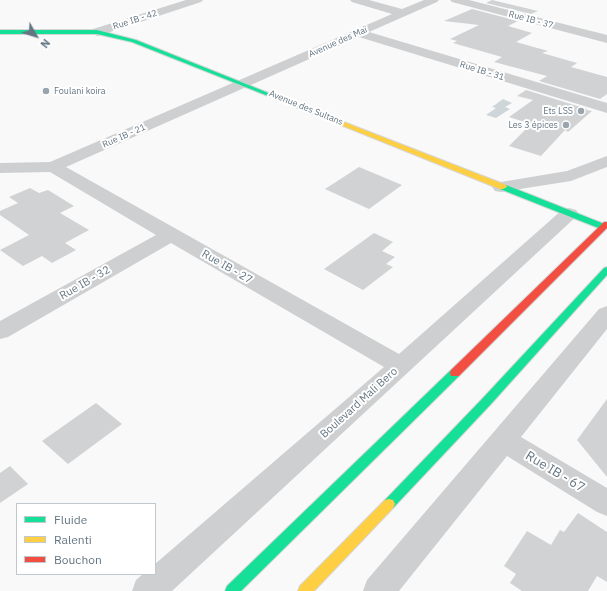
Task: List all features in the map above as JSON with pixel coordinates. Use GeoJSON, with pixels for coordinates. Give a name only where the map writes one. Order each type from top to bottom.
{"type":"FeatureCollection","features":[{"type":"Feature","properties":{"kind":"street","name":"Rue IB - 42"},"geometry":{"type":"LineString","coordinates":[[97,32],[197,0]]}},
{"type":"Feature","properties":{"kind":"street"},"geometry":{"type":"LineString","coordinates":[[356,0],[403,13]]}},
{"type":"Feature","properties":{"kind":"street","name":"Avenue des Maï"},"geometry":{"type":"LineString","coordinates":[[243,83],[433,0]]}},
{"type":"Feature","properties":{"kind":"street","name":"Rue IB - 37"},"geometry":{"type":"LineString","coordinates":[[456,0],[607,39]]}},
{"type":"Feature","properties":{"kind":"street","name":"Avenue des Sultans"},"geometry":{"type":"LineString","coordinates":[[0,32],[97,32],[149,46],[569,214],[605,225]]}},
{"type":"Feature","properties":{"kind":"street","name":"Rue IB - 31"},"geometry":{"type":"LineString","coordinates":[[358,33],[607,108]]}},
{"type":"Feature","properties":{"kind":"street","name":"Rue IB - 21"},"geometry":{"type":"LineString","coordinates":[[0,168],[53,167],[243,83]]}},
{"type":"Feature","properties":{"kind":"street"},"geometry":{"type":"LineString","coordinates":[[501,187],[571,176],[607,162]]}},
{"type":"Feature","properties":{"kind":"street","name":"Rue IB - 27"},"geometry":{"type":"LineString","coordinates":[[53,167],[401,366]]}},
{"type":"Feature","properties":{"kind":"street","name":"Boulevard Mali Bero"},"geometry":{"type":"LineString","coordinates":[[148,591],[569,214]]}},
{"type":"Feature","properties":{"kind":"street"},"geometry":{"type":"LineString","coordinates":[[232,591],[605,225]]}},
{"type":"Feature","properties":{"kind":"street","name":"Rue IB - 32"},"geometry":{"type":"LineString","coordinates":[[0,331],[170,235]]}},
{"type":"Feature","properties":{"kind":"street"},"geometry":{"type":"LineString","coordinates":[[305,591],[487,401],[607,270]]}},
{"type":"Feature","properties":{"kind":"street"},"geometry":{"type":"LineString","coordinates":[[379,591],[607,314]]}},
{"type":"Feature","properties":{"kind":"street","name":"Rue IB - 67"},"geometry":{"type":"LineString","coordinates":[[503,440],[607,503]]}},
{"type":"Feature","properties":{"kind":"shaded area"},"geometry":{"type":"Polygon","coordinates":[[[503,99],[512,103],[505,107],[510,109],[496,118],[486,115],[496,108],[492,107],[503,99]]]}},
{"type":"Feature","properties":{"kind":"building"},"geometry":{"type":"Polygon","coordinates":[[[492,0],[538,11],[531,14],[486,3],[492,0]]]}},
{"type":"Feature","properties":{"kind":"building"},"geometry":{"type":"Polygon","coordinates":[[[472,9],[518,21],[508,26],[532,33],[516,42],[548,51],[542,53],[577,63],[571,67],[607,77],[607,94],[600,99],[539,81],[547,76],[494,62],[502,57],[453,43],[457,41],[450,39],[479,25],[444,21],[472,9]]]}},
{"type":"Feature","properties":{"kind":"building"},"geometry":{"type":"Polygon","coordinates":[[[526,90],[592,111],[568,132],[565,130],[541,156],[509,146],[531,124],[509,117],[533,100],[517,96],[526,90]]]}},
{"type":"Feature","properties":{"kind":"building"},"geometry":{"type":"Polygon","coordinates":[[[359,167],[402,185],[369,209],[325,189],[359,167]]]}},
{"type":"Feature","properties":{"kind":"building"},"geometry":{"type":"Polygon","coordinates":[[[30,188],[39,193],[48,190],[74,206],[60,213],[89,230],[65,243],[76,250],[52,263],[42,256],[23,266],[0,250],[29,235],[0,215],[0,211],[18,203],[9,197],[30,188]]]}},
{"type":"Feature","properties":{"kind":"building"},"geometry":{"type":"Polygon","coordinates":[[[374,233],[393,242],[382,251],[395,257],[386,264],[393,267],[363,290],[324,269],[374,233]]]}},
{"type":"Feature","properties":{"kind":"building"},"geometry":{"type":"Polygon","coordinates":[[[607,399],[607,477],[577,440],[607,399]]]}},
{"type":"Feature","properties":{"kind":"building"},"geometry":{"type":"Polygon","coordinates":[[[96,403],[122,424],[68,464],[42,441],[96,403]]]}},
{"type":"Feature","properties":{"kind":"building"},"geometry":{"type":"Polygon","coordinates":[[[10,466],[28,484],[0,503],[0,473],[10,466]]]}},
{"type":"Feature","properties":{"kind":"building"},"geometry":{"type":"Polygon","coordinates":[[[578,513],[607,532],[607,582],[597,576],[588,591],[522,591],[510,583],[516,574],[504,566],[527,531],[551,545],[560,530],[564,532],[578,513]]]}},
{"type":"Feature","properties":{"kind":"traffic: fast"},"geometry":{"type":"LineString","coordinates":[[0,32],[97,32],[134,41],[318,114]]}},
{"type":"Feature","properties":{"kind":"traffic: fast"},"geometry":{"type":"LineString","coordinates":[[503,187],[604,227]]}},
{"type":"Feature","properties":{"kind":"traffic: fast"},"geometry":{"type":"LineString","coordinates":[[389,504],[487,401],[607,270]]}},
{"type":"Feature","properties":{"kind":"traffic: fast"},"geometry":{"type":"LineString","coordinates":[[232,591],[455,373]]}},
{"type":"Feature","properties":{"kind":"traffic: slow"},"geometry":{"type":"LineString","coordinates":[[318,114],[503,187]]}},
{"type":"Feature","properties":{"kind":"traffic: slow"},"geometry":{"type":"LineString","coordinates":[[305,591],[389,504]]}},
{"type":"Feature","properties":{"kind":"traffic: jam"},"geometry":{"type":"LineString","coordinates":[[455,373],[607,224]]}},
{"type":"Feature","properties":{"kind":"place","name":"Foulani koira"},"geometry":{"type":"Point","coordinates":[46,91]}},
{"type":"Feature","properties":{"kind":"place","name":"Ets LSS"},"geometry":{"type":"Point","coordinates":[581,111]}},
{"type":"Feature","properties":{"kind":"place","name":"Les 3 épices"},"geometry":{"type":"Point","coordinates":[566,125]}}]}
